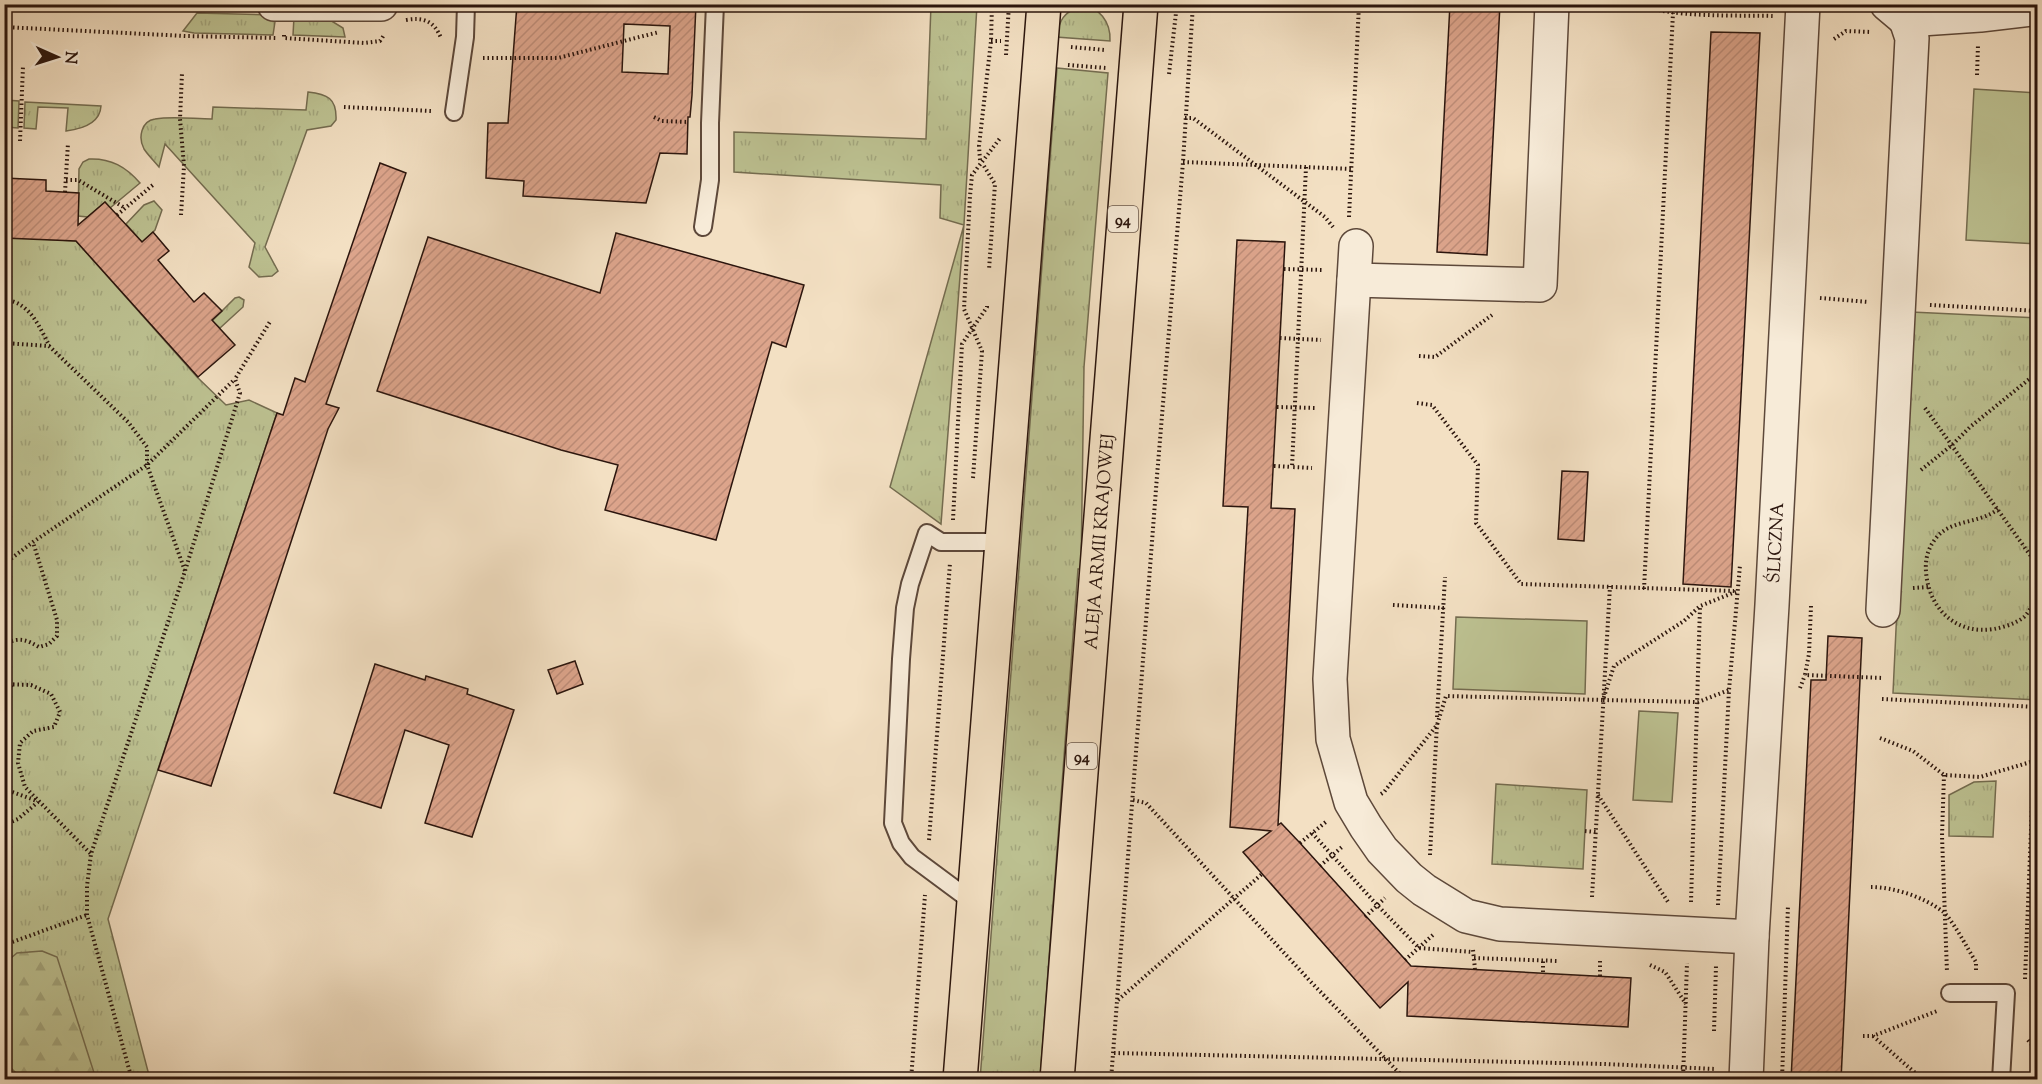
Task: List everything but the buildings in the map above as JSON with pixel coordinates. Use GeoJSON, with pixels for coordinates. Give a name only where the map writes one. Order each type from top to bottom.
{"type":"FeatureCollection","features":[{"type":"Feature","properties":{"kind":"main road"},"geometry":{"type":"LineString","coordinates":[[960,1080],[1044,4]]}},
{"type":"Feature","properties":{"kind":"main road","name":"ALEJA ARMII KRAJOWEJ"},"geometry":{"type":"LineString","coordinates":[[1057,1080],[1141,4]]}},
{"type":"Feature","properties":{"kind":"street"},"geometry":{"type":"LineString","coordinates":[[274,4],[381,4]]}},
{"type":"Feature","properties":{"kind":"street"},"geometry":{"type":"LineString","coordinates":[[1552,4],[1540,285],[1497,283],[1350,250],[1349,340],[1330,680],[1333,739],[1351,802],[1382,850],[1424,890],[1467,916],[1500,924],[1752,937]]}},
{"type":"Feature","properties":{"kind":"street"},"geometry":{"type":"LineString","coordinates":[[1896,12],[2031,9],[2031,4]]}},
{"type":"Feature","properties":{"kind":"street","name":"ŚLICZNA"},"geometry":{"type":"LineString","coordinates":[[1747,1074],[1752,937],[1801,51],[1790,10]]}},
{"type":"Feature","properties":{"kind":"street"},"geometry":{"type":"LineString","coordinates":[[1883,610],[1912,38],[1896,12]]}},
{"type":"Feature","properties":{"kind":"lane"},"geometry":{"type":"LineString","coordinates":[[453,112],[465,37],[466,4]]}},
{"type":"Feature","properties":{"kind":"lane"},"geometry":{"type":"LineString","coordinates":[[703,227],[710,180],[715,4]]}},
{"type":"Feature","properties":{"kind":"lane"},"geometry":{"type":"LineString","coordinates":[[974,903],[927,869],[906,850],[893,823],[901,658],[910,584],[927,533],[941,542],[1002,542]]}},
{"type":"Feature","properties":{"kind":"lane"},"geometry":{"type":"LineString","coordinates":[[1950,993],[2006,993],[2001,1080]]}},
{"type":"Feature","properties":{"kind":"path"},"geometry":{"type":"LineString","coordinates":[[980,160],[979,146],[991,41],[992,4]]}},
{"type":"Feature","properties":{"kind":"path"},"geometry":{"type":"LineString","coordinates":[[1169,74],[1177,4]]}},
{"type":"Feature","properties":{"kind":"path"},"geometry":{"type":"LineString","coordinates":[[1111,1080],[1183,162],[1193,4]]}},
{"type":"Feature","properties":{"kind":"path"},"geometry":{"type":"LineString","coordinates":[[1350,250],[1359,4]]}},
{"type":"Feature","properties":{"kind":"path"},"geometry":{"type":"LineString","coordinates":[[1642,4],[1648,8],[1673,13],[1790,10]]}},
{"type":"Feature","properties":{"kind":"path"},"geometry":{"type":"LineString","coordinates":[[1801,51],[1814,52],[1846,31],[1895,32],[1896,12]]}},
{"type":"Feature","properties":{"kind":"path"},"geometry":{"type":"LineString","coordinates":[[1644,589],[1673,13]]}},
{"type":"Feature","properties":{"kind":"path"},"geometry":{"type":"LineString","coordinates":[[4,27],[186,36],[284,38]]}},
{"type":"Feature","properties":{"kind":"path"},"geometry":{"type":"LineString","coordinates":[[478,58],[558,58],[659,32]]}},
{"type":"Feature","properties":{"kind":"path"},"geometry":{"type":"LineString","coordinates":[[991,41],[1001,41]]}},
{"type":"Feature","properties":{"kind":"path"},"geometry":{"type":"LineString","coordinates":[[1066,47],[1109,51]]}},
{"type":"Feature","properties":{"kind":"path"},"geometry":{"type":"LineString","coordinates":[[1065,64],[1108,68]]}},
{"type":"Feature","properties":{"kind":"path"},"geometry":{"type":"LineString","coordinates":[[20,141],[23,66]]}},
{"type":"Feature","properties":{"kind":"path"},"geometry":{"type":"LineString","coordinates":[[181,215],[184,166],[180,119],[182,74]]}},
{"type":"Feature","properties":{"kind":"path"},"geometry":{"type":"LineString","coordinates":[[344,107],[453,112]]}},
{"type":"Feature","properties":{"kind":"path"},"geometry":{"type":"LineString","coordinates":[[654,117],[662,121],[710,123]]}},
{"type":"Feature","properties":{"kind":"path"},"geometry":{"type":"LineString","coordinates":[[1185,118],[1193,118],[1325,217],[1350,250]]}},
{"type":"Feature","properties":{"kind":"path"},"geometry":{"type":"LineString","coordinates":[[974,483],[982,351],[964,309],[972,175],[1001,136],[1002,127]]}},
{"type":"Feature","properties":{"kind":"path"},"geometry":{"type":"LineString","coordinates":[[66,192],[68,143]]}},
{"type":"Feature","properties":{"kind":"path"},"geometry":{"type":"LineString","coordinates":[[1183,162],[1352,169]]}},
{"type":"Feature","properties":{"kind":"path"},"geometry":{"type":"LineString","coordinates":[[984,166],[994,184],[989,274]]}},
{"type":"Feature","properties":{"kind":"path"},"geometry":{"type":"LineString","coordinates":[[1292,467],[1306,167]]}},
{"type":"Feature","properties":{"kind":"path"},"geometry":{"type":"LineString","coordinates":[[66,180],[78,180],[125,208]]}},
{"type":"Feature","properties":{"kind":"path"},"geometry":{"type":"LineString","coordinates":[[117,215],[153,184]]}},
{"type":"Feature","properties":{"kind":"path"},"geometry":{"type":"LineString","coordinates":[[1284,269],[1301,270],[1350,250]]}},
{"type":"Feature","properties":{"kind":"path"},"geometry":{"type":"LineString","coordinates":[[1419,357],[1435,357],[1495,312],[1497,283]]}},
{"type":"Feature","properties":{"kind":"path"},"geometry":{"type":"LineString","coordinates":[[911,1080],[952,541],[962,344],[987,308],[987,296]]}},
{"type":"Feature","properties":{"kind":"path"},"geometry":{"type":"LineString","coordinates":[[4,300],[15,300],[35,317],[49,346],[128,422],[147,447],[147,465],[185,571]]}},
{"type":"Feature","properties":{"kind":"path"},"geometry":{"type":"LineString","coordinates":[[4,564],[147,465],[235,379],[271,320]]}},
{"type":"Feature","properties":{"kind":"path"},"geometry":{"type":"LineString","coordinates":[[1280,338],[1349,340]]}},
{"type":"Feature","properties":{"kind":"path"},"geometry":{"type":"LineString","coordinates":[[4,343],[49,346]]}},
{"type":"Feature","properties":{"kind":"path"},"geometry":{"type":"LineString","coordinates":[[1888,486],[1903,486],[2037,372]]}},
{"type":"Feature","properties":{"kind":"path"},"geometry":{"type":"LineString","coordinates":[[132,1080],[87,915],[87,886],[91,854],[185,571],[240,393],[235,379]]}},
{"type":"Feature","properties":{"kind":"path"},"geometry":{"type":"LineString","coordinates":[[1895,386],[1911,389],[2037,566]]}},
{"type":"Feature","properties":{"kind":"path"},"geometry":{"type":"LineString","coordinates":[[1417,404],[1432,405],[1478,465],[1476,524],[1521,584],[1738,591],[1700,606],[1684,621],[1614,666],[1603,700]]}},
{"type":"Feature","properties":{"kind":"path"},"geometry":{"type":"LineString","coordinates":[[1277,407],[1345,409]]}},
{"type":"Feature","properties":{"kind":"path"},"geometry":{"type":"LineString","coordinates":[[1274,466],[1342,469]]}},
{"type":"Feature","properties":{"kind":"path"},"geometry":{"type":"LineString","coordinates":[[1998,509],[1988,517],[1959,523],[1937,536],[1929,548],[1926,560],[1928,591],[1933,601],[1948,618],[1959,625],[1976,630],[1996,629],[2014,623],[2024,616],[2037,598]]}},
{"type":"Feature","properties":{"kind":"path"},"geometry":{"type":"LineString","coordinates":[[4,651],[7,643],[16,639],[29,641],[39,647],[49,644],[57,636],[57,620],[33,542]]}},
{"type":"Feature","properties":{"kind":"path"},"geometry":{"type":"LineString","coordinates":[[1424,890],[1429,878],[1445,577]]}},
{"type":"Feature","properties":{"kind":"path"},"geometry":{"type":"LineString","coordinates":[[1592,906],[1610,586]]}},
{"type":"Feature","properties":{"kind":"path"},"geometry":{"type":"LineString","coordinates":[[1393,605],[1444,608]]}},
{"type":"Feature","properties":{"kind":"path"},"geometry":{"type":"LineString","coordinates":[[1700,606],[1698,702],[1703,935],[1714,1036]]}},
{"type":"Feature","properties":{"kind":"path"},"geometry":{"type":"LineString","coordinates":[[1810,606],[1809,654],[1805,675],[1884,678]]}},
{"type":"Feature","properties":{"kind":"path"},"geometry":{"type":"LineString","coordinates":[[4,684],[31,685],[51,694],[60,712],[54,727],[33,731],[20,743],[18,763],[25,787],[91,854]]}},
{"type":"Feature","properties":{"kind":"path"},"geometry":{"type":"LineString","coordinates":[[4,708],[12,684]]}},
{"type":"Feature","properties":{"kind":"path"},"geometry":{"type":"LineString","coordinates":[[1351,802],[1366,800],[1384,792],[1437,725],[1446,696],[1698,702],[1729,690]]}},
{"type":"Feature","properties":{"kind":"path"},"geometry":{"type":"LineString","coordinates":[[1882,699],[2037,707],[2025,982]]}},
{"type":"Feature","properties":{"kind":"path"},"geometry":{"type":"LineString","coordinates":[[1880,738],[1913,751],[1944,775],[1980,777],[2035,761]]}},
{"type":"Feature","properties":{"kind":"path"},"geometry":{"type":"LineString","coordinates":[[1863,1036],[1873,1036],[1936,1011],[1950,993],[1944,912],[1942,836],[1944,775]]}},
{"type":"Feature","properties":{"kind":"path"},"geometry":{"type":"LineString","coordinates":[[4,789],[38,802]]}},
{"type":"Feature","properties":{"kind":"path"},"geometry":{"type":"LineString","coordinates":[[1597,795],[1703,935]]}},
{"type":"Feature","properties":{"kind":"path"},"geometry":{"type":"LineString","coordinates":[[1133,800],[1146,803],[1310,981],[1406,1080]]}},
{"type":"Feature","properties":{"kind":"path"},"geometry":{"type":"LineString","coordinates":[[4,825],[18,819],[38,802]]}},
{"type":"Feature","properties":{"kind":"path"},"geometry":{"type":"LineString","coordinates":[[1585,831],[1596,832]]}},
{"type":"Feature","properties":{"kind":"path"},"geometry":{"type":"LineString","coordinates":[[1312,833],[1419,948],[1473,952]]}},
{"type":"Feature","properties":{"kind":"path"},"geometry":{"type":"LineString","coordinates":[[1117,1001],[1262,874]]}},
{"type":"Feature","properties":{"kind":"path"},"geometry":{"type":"LineString","coordinates":[[1871,887],[1882,887],[1920,898],[1944,912],[1976,962],[1975,993]]}},
{"type":"Feature","properties":{"kind":"path"},"geometry":{"type":"LineString","coordinates":[[1365,917],[1390,894]]}},
{"type":"Feature","properties":{"kind":"path"},"geometry":{"type":"LineString","coordinates":[[4,945],[87,915]]}},
{"type":"Feature","properties":{"kind":"path"},"geometry":{"type":"LineString","coordinates":[[1405,960],[1437,932]]}},
{"type":"Feature","properties":{"kind":"path"},"geometry":{"type":"LineString","coordinates":[[1683,1080],[1686,1005],[1703,935]]}},
{"type":"Feature","properties":{"kind":"path"},"geometry":{"type":"LineString","coordinates":[[1474,941],[1474,969]]}},
{"type":"Feature","properties":{"kind":"path"},"geometry":{"type":"LineString","coordinates":[[1600,953],[1600,976]]}},
{"type":"Feature","properties":{"kind":"path"},"geometry":{"type":"LineString","coordinates":[[1543,972],[1544,955]]}},
{"type":"Feature","properties":{"kind":"path"},"geometry":{"type":"LineString","coordinates":[[1474,958],[1566,962]]}},
{"type":"Feature","properties":{"kind":"path"},"geometry":{"type":"LineString","coordinates":[[1589,962],[1610,963]]}},
{"type":"Feature","properties":{"kind":"path"},"geometry":{"type":"LineString","coordinates":[[1648,964],[1665,972],[1686,1005]]}},
{"type":"Feature","properties":{"kind":"path"},"geometry":{"type":"LineString","coordinates":[[1873,1036],[1922,1079]]}},
{"type":"Feature","properties":{"kind":"path"},"geometry":{"type":"LineString","coordinates":[[1114,1053],[1605,1064],[1713,1069],[1747,1074]]}},
{"type":"Feature","properties":{"kind":"path"},"geometry":{"type":"LineString","coordinates":[[1713,1058],[1713,1069]]}},
{"type":"Feature","properties":{"kind":"path"},"geometry":{"type":"LineString","coordinates":[[1861,1075],[1922,1079]]}},
{"type":"Feature","properties":{"kind":"green space"},"geometry":{"type":"Polygon","coordinates":[[[931,5],[977,5],[964,225],[940,218],[941,185],[734,172],[734,132],[926,139],[931,5]]]}},
{"type":"Feature","properties":{"kind":"green space"},"geometry":{"type":"Polygon","coordinates":[[[1080,5],[1093,8],[1102,16],[1110,34],[1110,41],[1056,37],[1063,18],[1080,5]]]}},
{"type":"Feature","properties":{"kind":"green space"},"geometry":{"type":"Polygon","coordinates":[[[197,13],[276,15],[273,35],[183,31],[197,13]]]}},
{"type":"Feature","properties":{"kind":"green space"},"geometry":{"type":"Polygon","coordinates":[[[294,17],[330,20],[343,28],[345,37],[293,35],[294,17]]]}},
{"type":"Feature","properties":{"kind":"green space"},"geometry":{"type":"Polygon","coordinates":[[[1057,68],[1108,73],[1084,367],[1081,569],[1078,569],[1040,1079],[980,1080],[1057,68]]]}},
{"type":"Feature","properties":{"kind":"green space"},"geometry":{"type":"Polygon","coordinates":[[[1974,89],[2037,93],[2037,244],[1966,240],[1974,89]]]}},
{"type":"Feature","properties":{"kind":"green space"},"geometry":{"type":"Polygon","coordinates":[[[308,92],[330,98],[335,107],[336,120],[331,126],[307,130],[265,247],[278,271],[272,276],[259,277],[249,267],[255,243],[165,144],[159,167],[142,145],[142,131],[150,120],[155,119],[212,119],[213,107],[306,110],[308,92]]]}},
{"type":"Feature","properties":{"kind":"green space"},"geometry":{"type":"Polygon","coordinates":[[[5,100],[19,101],[18,128],[5,127],[5,100]]]}},
{"type":"Feature","properties":{"kind":"green space"},"geometry":{"type":"Polygon","coordinates":[[[25,102],[101,106],[97,117],[89,125],[66,131],[68,108],[38,107],[36,129],[24,128],[25,102]]]}},
{"type":"Feature","properties":{"kind":"green space"},"geometry":{"type":"Polygon","coordinates":[[[89,159],[104,160],[118,165],[140,183],[110,208],[105,202],[88,217],[78,216],[79,169],[83,162],[89,159]]]}},
{"type":"Feature","properties":{"kind":"green space"},"geometry":{"type":"Polygon","coordinates":[[[154,201],[162,210],[155,230],[142,242],[126,224],[144,205],[154,201]]]}},
{"type":"Feature","properties":{"kind":"green space"},"geometry":{"type":"Polygon","coordinates":[[[964,225],[941,524],[890,487],[964,225]]]}},
{"type":"Feature","properties":{"kind":"green space"},"geometry":{"type":"Polygon","coordinates":[[[5,237],[76,241],[197,377],[226,405],[249,400],[277,413],[108,919],[150,1079],[5,1079],[5,237]]]}},
{"type":"Feature","properties":{"kind":"green space"},"geometry":{"type":"Polygon","coordinates":[[[239,297],[244,300],[243,307],[220,328],[212,321],[235,298],[239,297]]]}},
{"type":"Feature","properties":{"kind":"green space"},"geometry":{"type":"Polygon","coordinates":[[[1911,312],[2037,318],[2037,700],[1893,693],[1911,312]]]}},
{"type":"Feature","properties":{"kind":"green space"},"geometry":{"type":"Polygon","coordinates":[[[1456,617],[1587,621],[1585,694],[1453,689],[1456,617]]]}},
{"type":"Feature","properties":{"kind":"green space"},"geometry":{"type":"Polygon","coordinates":[[[1639,711],[1678,713],[1672,802],[1633,800],[1639,711]]]}},
{"type":"Feature","properties":{"kind":"green space"},"geometry":{"type":"Polygon","coordinates":[[[1996,781],[1993,837],[1949,836],[1949,795],[1974,782],[1996,781]]]}},
{"type":"Feature","properties":{"kind":"green space"},"geometry":{"type":"Polygon","coordinates":[[[1496,784],[1587,790],[1583,869],[1492,864],[1496,784]]]}},
{"type":"Feature","properties":{"kind":"green space"},"geometry":{"type":"Polygon","coordinates":[[[42,951],[57,957],[96,1079],[22,1079],[5,1062],[5,963],[17,953],[42,951]]]}}]}
